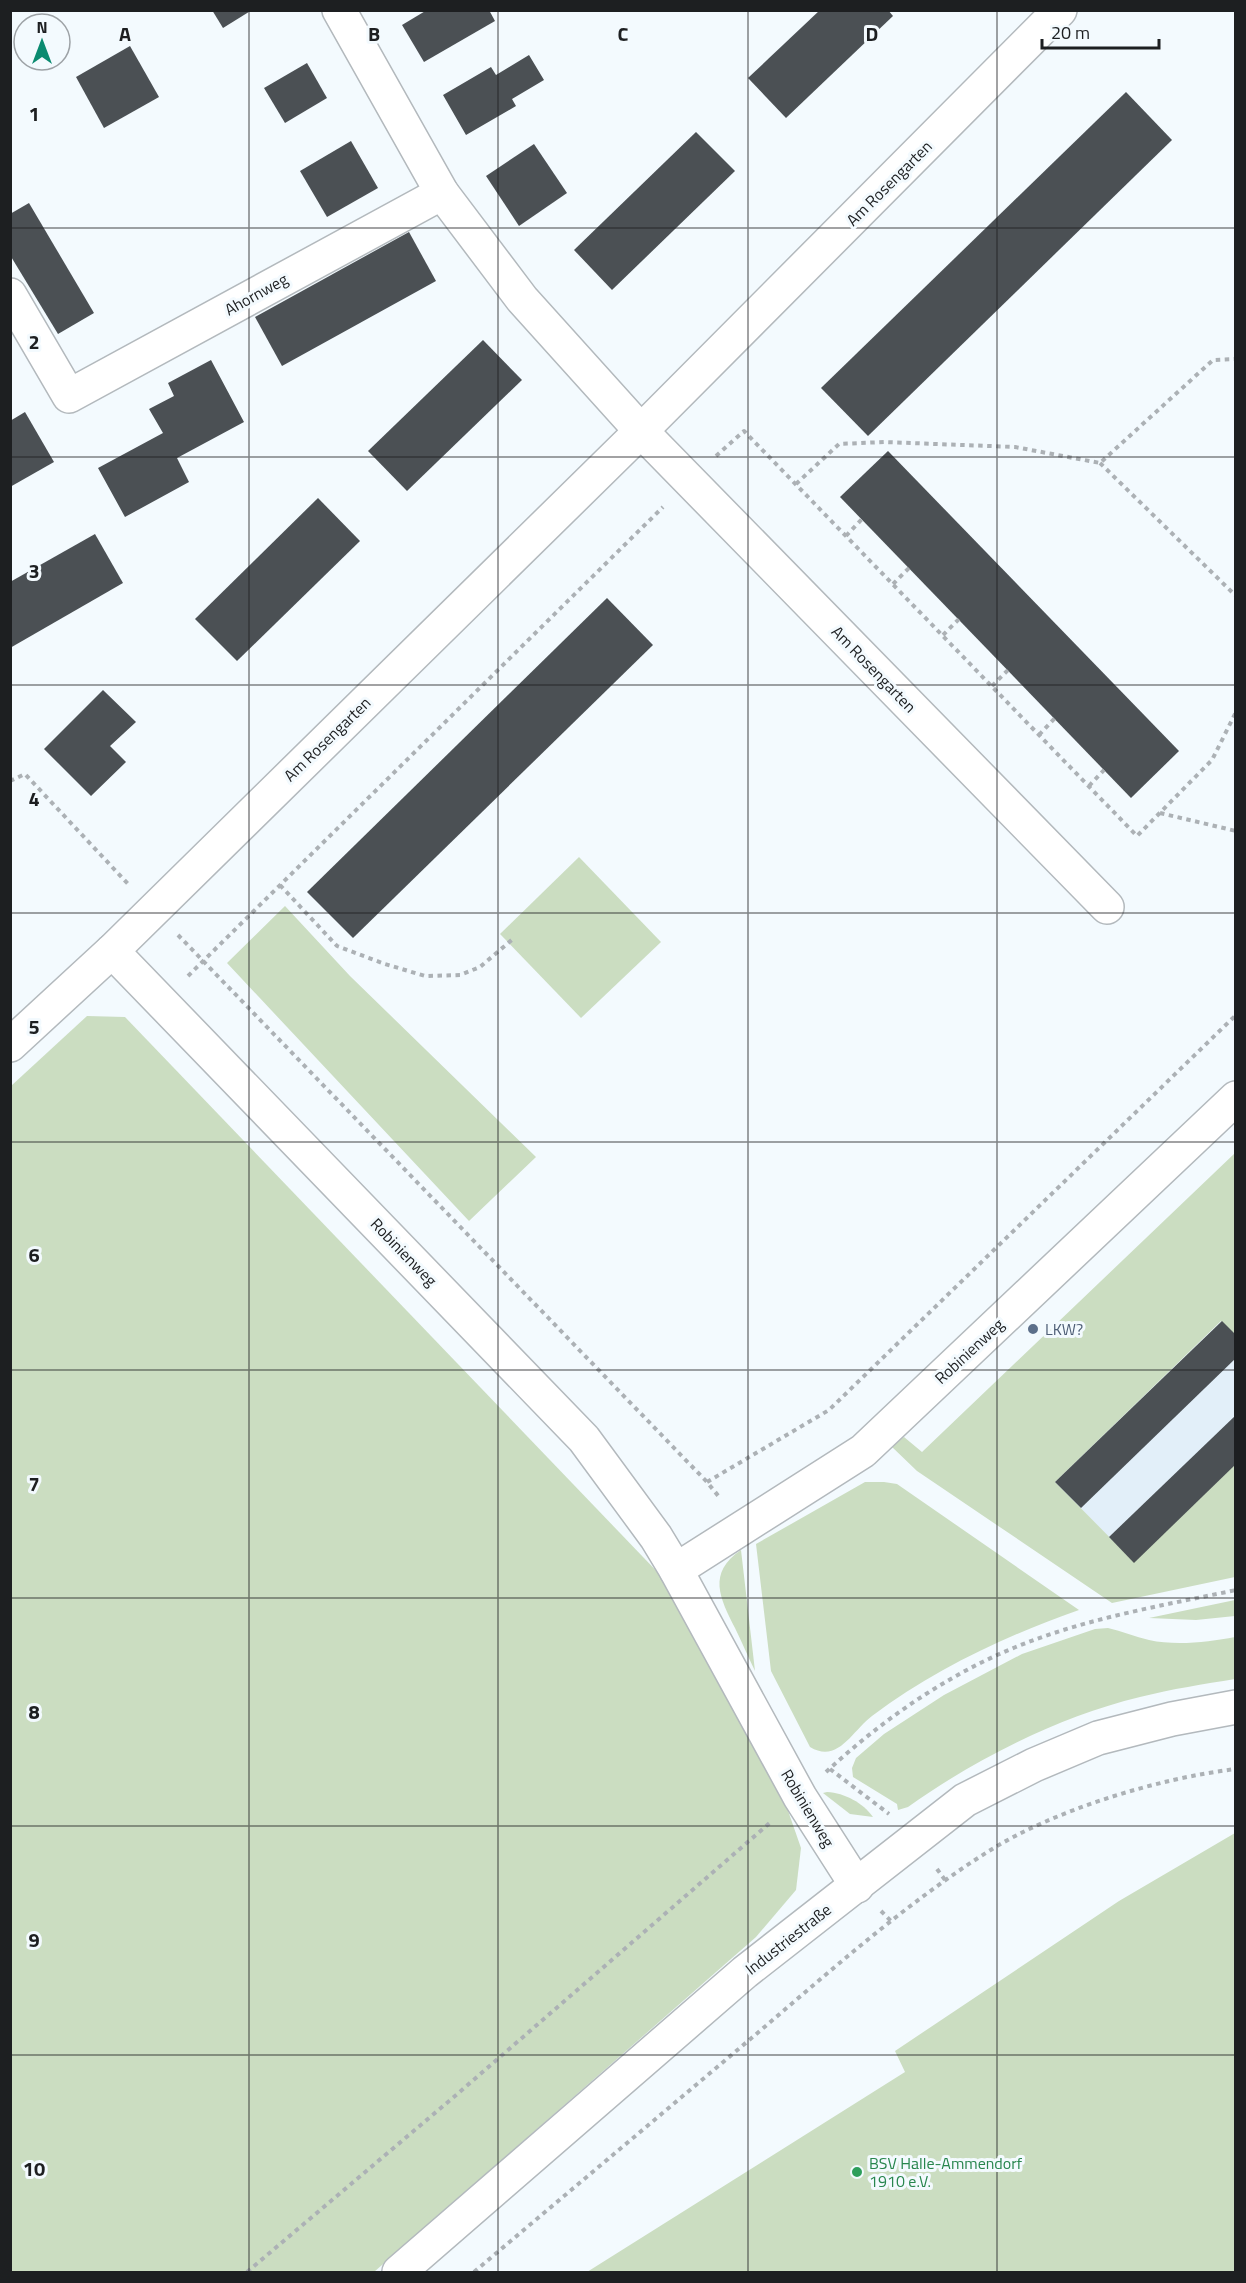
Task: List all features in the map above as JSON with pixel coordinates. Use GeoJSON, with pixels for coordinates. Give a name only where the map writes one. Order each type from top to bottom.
{"type":"FeatureCollection","features":[{"type":"Feature","properties":{"kind":"street"},"geometry":{"type":"LineString","coordinates":[[339,10],[442,193],[522,299],[641,431]]}},
{"type":"Feature","properties":{"kind":"street","name":"Am Rosengarten"},"geometry":{"type":"LineString","coordinates":[[10,1045],[112,951],[641,431],[1060,10]]}},
{"type":"Feature","properties":{"kind":"street","name":"Ahornweg"},"geometry":{"type":"LineString","coordinates":[[10,295],[69,396],[442,193]]}},
{"type":"Feature","properties":{"kind":"street","name":"Am Rosengarten"},"geometry":{"type":"LineString","coordinates":[[641,431],[1107,907]]}},
{"type":"Feature","properties":{"kind":"street","name":"Robinienweg"},"geometry":{"type":"LineString","coordinates":[[112,951],[584,1439],[656,1537],[800,1797],[857,1886]]}},
{"type":"Feature","properties":{"kind":"street","name":"Robinienweg"},"geometry":{"type":"LineString","coordinates":[[676,1570],[862,1451],[1236,1098]]}},
{"type":"Feature","properties":{"kind":"street","name":"Industriestraße"},"geometry":{"type":"LineString","coordinates":[[399,2272],[745,1972],[965,1800],[1034,1765],[1098,1738],[1172,1719],[1236,1707]]}},
{"type":"Feature","properties":{"kind":"path"},"geometry":{"type":"LineString","coordinates":[[1100,463],[1213,360],[1236,359]]}},
{"type":"Feature","properties":{"kind":"path"},"geometry":{"type":"LineString","coordinates":[[162,1002],[690,480],[744,430],[1137,836],[1212,760],[1236,712]]}},
{"type":"Feature","properties":{"kind":"path"},"geometry":{"type":"LineString","coordinates":[[796,484],[839,444],[884,442],[1015,447],[1100,463],[1236,596]]}},
{"type":"Feature","properties":{"kind":"path"},"geometry":{"type":"LineString","coordinates":[[846,536],[862,519]]}},
{"type":"Feature","properties":{"kind":"path"},"geometry":{"type":"LineString","coordinates":[[892,584],[909,568]]}},
{"type":"Feature","properties":{"kind":"path"},"geometry":{"type":"LineString","coordinates":[[943,635],[959,619]]}},
{"type":"Feature","properties":{"kind":"path"},"geometry":{"type":"LineString","coordinates":[[992,686],[1008,670]]}},
{"type":"Feature","properties":{"kind":"path"},"geometry":{"type":"LineString","coordinates":[[1039,735],[1055,718]]}},
{"type":"Feature","properties":{"kind":"path"},"geometry":{"type":"LineString","coordinates":[[1089,786],[1104,770]]}},
{"type":"Feature","properties":{"kind":"path"},"geometry":{"type":"LineString","coordinates":[[10,781],[25,774],[153,910],[706,1482],[743,1527]]}},
{"type":"Feature","properties":{"kind":"path"},"geometry":{"type":"LineString","coordinates":[[1160,813],[1236,831]]}},
{"type":"Feature","properties":{"kind":"path"},"geometry":{"type":"LineString","coordinates":[[280,885],[337,946],[425,976],[460,975],[480,967],[514,938]]}},
{"type":"Feature","properties":{"kind":"path"},"geometry":{"type":"LineString","coordinates":[[706,1482],[829,1410],[1236,1015]]}},
{"type":"Feature","properties":{"kind":"path"},"geometry":{"type":"LineString","coordinates":[[247,2272],[455,2096],[800,1797],[877,1727],[939,1685],[1010,1649],[1115,1615],[1236,1590]]}},
{"type":"Feature","properties":{"kind":"path"},"geometry":{"type":"LineString","coordinates":[[474,2272],[891,1921],[991,1849],[1091,1804],[1149,1786],[1208,1772],[1236,1769]]}},
{"type":"Feature","properties":{"kind":"shaded area"},"geometry":{"type":"Polygon","coordinates":[[[1222,1321],[1235,1335],[1235,1464],[1134,1563],[1055,1482],[1222,1321]]]}},
{"type":"Feature","properties":{"kind":"green space"},"geometry":{"type":"Polygon","coordinates":[[[579,857],[661,942],[581,1018],[500,934],[579,857]]]}},
{"type":"Feature","properties":{"kind":"green space"},"geometry":{"type":"Polygon","coordinates":[[[285,906],[350,976],[536,1157],[469,1221],[227,963],[285,906]]]}},
{"type":"Feature","properties":{"kind":"green space"},"geometry":{"type":"Polygon","coordinates":[[[87,1016],[125,1017],[667,1582],[785,1802],[801,1848],[796,1890],[756,1937],[374,2272],[11,2272],[11,1086],[87,1016]]]}},
{"type":"Feature","properties":{"kind":"green space"},"geometry":{"type":"Polygon","coordinates":[[[1235,1153],[1235,1335],[1221,1321],[1055,1482],[1134,1562],[1235,1464],[1235,1577],[1112,1603],[917,1471],[891,1446],[904,1437],[922,1452],[1235,1153]]]}},
{"type":"Feature","properties":{"kind":"green space"},"geometry":{"type":"Polygon","coordinates":[[[865,1482],[897,1484],[1079,1610],[971,1655],[896,1699],[872,1716],[837,1749],[820,1751],[810,1747],[771,1671],[756,1544],[865,1482]]]}},
{"type":"Feature","properties":{"kind":"green space"},"geometry":{"type":"Polygon","coordinates":[[[741,1550],[755,1671],[721,1596],[720,1577],[730,1559],[741,1550]]]}},
{"type":"Feature","properties":{"kind":"green space"},"geometry":{"type":"Polygon","coordinates":[[[1235,1600],[1235,1616],[1196,1620],[1149,1618],[1235,1600]]]}},
{"type":"Feature","properties":{"kind":"green space"},"geometry":{"type":"Polygon","coordinates":[[[1108,1628],[1149,1640],[1170,1643],[1203,1642],[1235,1637],[1235,1679],[1152,1694],[1109,1705],[1079,1716],[990,1756],[908,1807],[898,1810],[897,1804],[853,1777],[852,1768],[856,1758],[884,1734],[944,1695],[1022,1654],[1095,1629],[1108,1628]]]}},
{"type":"Feature","properties":{"kind":"green space"},"geometry":{"type":"Polygon","coordinates":[[[823,1793],[840,1794],[853,1800],[873,1817],[850,1814],[823,1793]]]}},
{"type":"Feature","properties":{"kind":"green space"},"geometry":{"type":"Polygon","coordinates":[[[1235,1833],[1235,2272],[587,2272],[905,2072],[895,2051],[1119,1901],[1235,1833]]]}},
{"type":"Feature","properties":{"kind":"building"},"geometry":{"type":"Polygon","coordinates":[[[212,10],[252,10],[223,28],[212,10]]]}},
{"type":"Feature","properties":{"kind":"building"},"geometry":{"type":"Polygon","coordinates":[[[427,10],[489,10],[495,21],[424,62],[402,25],[427,10]]]}},
{"type":"Feature","properties":{"kind":"building"},"geometry":{"type":"Polygon","coordinates":[[[820,10],[888,10],[893,16],[786,118],[748,78],[820,10]]]}},
{"type":"Feature","properties":{"kind":"building"},"geometry":{"type":"Polygon","coordinates":[[[130,46],[159,97],[104,128],[76,77],[130,46]]]}},
{"type":"Feature","properties":{"kind":"building"},"geometry":{"type":"Polygon","coordinates":[[[529,55],[544,80],[512,99],[516,106],[466,135],[443,95],[491,67],[496,75],[529,55]]]}},
{"type":"Feature","properties":{"kind":"building"},"geometry":{"type":"Polygon","coordinates":[[[307,63],[327,98],[285,123],[264,88],[307,63]]]}},
{"type":"Feature","properties":{"kind":"building"},"geometry":{"type":"Polygon","coordinates":[[[1126,92],[1172,140],[868,436],[821,388],[1126,92]]]}},
{"type":"Feature","properties":{"kind":"building"},"geometry":{"type":"Polygon","coordinates":[[[696,132],[735,171],[612,290],[574,250],[696,132]]]}},
{"type":"Feature","properties":{"kind":"building"},"geometry":{"type":"Polygon","coordinates":[[[351,141],[378,188],[327,217],[300,171],[351,141]]]}},
{"type":"Feature","properties":{"kind":"building"},"geometry":{"type":"Polygon","coordinates":[[[534,144],[567,193],[519,226],[486,176],[534,144]]]}},
{"type":"Feature","properties":{"kind":"building"},"geometry":{"type":"Polygon","coordinates":[[[29,203],[94,313],[58,334],[10,255],[10,214],[29,203]]]}},
{"type":"Feature","properties":{"kind":"building"},"geometry":{"type":"Polygon","coordinates":[[[409,232],[436,281],[282,366],[255,317],[409,232]]]}},
{"type":"Feature","properties":{"kind":"building"},"geometry":{"type":"Polygon","coordinates":[[[483,340],[522,380],[407,491],[368,451],[483,340]]]}},
{"type":"Feature","properties":{"kind":"building"},"geometry":{"type":"Polygon","coordinates":[[[211,360],[244,422],[177,458],[189,482],[125,517],[98,468],[163,433],[149,409],[174,396],[168,383],[211,360]]]}},
{"type":"Feature","properties":{"kind":"building"},"geometry":{"type":"Polygon","coordinates":[[[25,412],[54,462],[10,487],[10,421],[25,412]]]}},
{"type":"Feature","properties":{"kind":"building"},"geometry":{"type":"Polygon","coordinates":[[[888,451],[1179,751],[1131,798],[840,497],[888,451]]]}},
{"type":"Feature","properties":{"kind":"building"},"geometry":{"type":"Polygon","coordinates":[[[318,498],[360,541],[237,661],[195,619],[318,498]]]}},
{"type":"Feature","properties":{"kind":"building"},"geometry":{"type":"Polygon","coordinates":[[[95,534],[123,583],[10,648],[10,582],[95,534]]]}},
{"type":"Feature","properties":{"kind":"building"},"geometry":{"type":"Polygon","coordinates":[[[607,598],[653,645],[353,938],[307,892],[607,598]]]}},
{"type":"Feature","properties":{"kind":"building"},"geometry":{"type":"Polygon","coordinates":[[[103,690],[136,722],[110,746],[126,762],[91,796],[44,749],[103,690]]]}},
{"type":"Feature","properties":{"kind":"building"},"geometry":{"type":"Polygon","coordinates":[[[1222,1321],[1236,1335],[1236,1358],[1081,1508],[1055,1482],[1222,1321]]]}},
{"type":"Feature","properties":{"kind":"building"},"geometry":{"type":"Polygon","coordinates":[[[1236,1415],[1236,1464],[1134,1563],[1109,1537],[1236,1415]]]}},
{"type":"Feature","properties":{"kind":"place","name":"LKW?"},"geometry":{"type":"Point","coordinates":[1033,1329]}},
{"type":"Feature","properties":{"kind":"place","name":"BSV Halle-Ammendorf 1910 e.V."},"geometry":{"type":"Point","coordinates":[857,2172]}}]}
